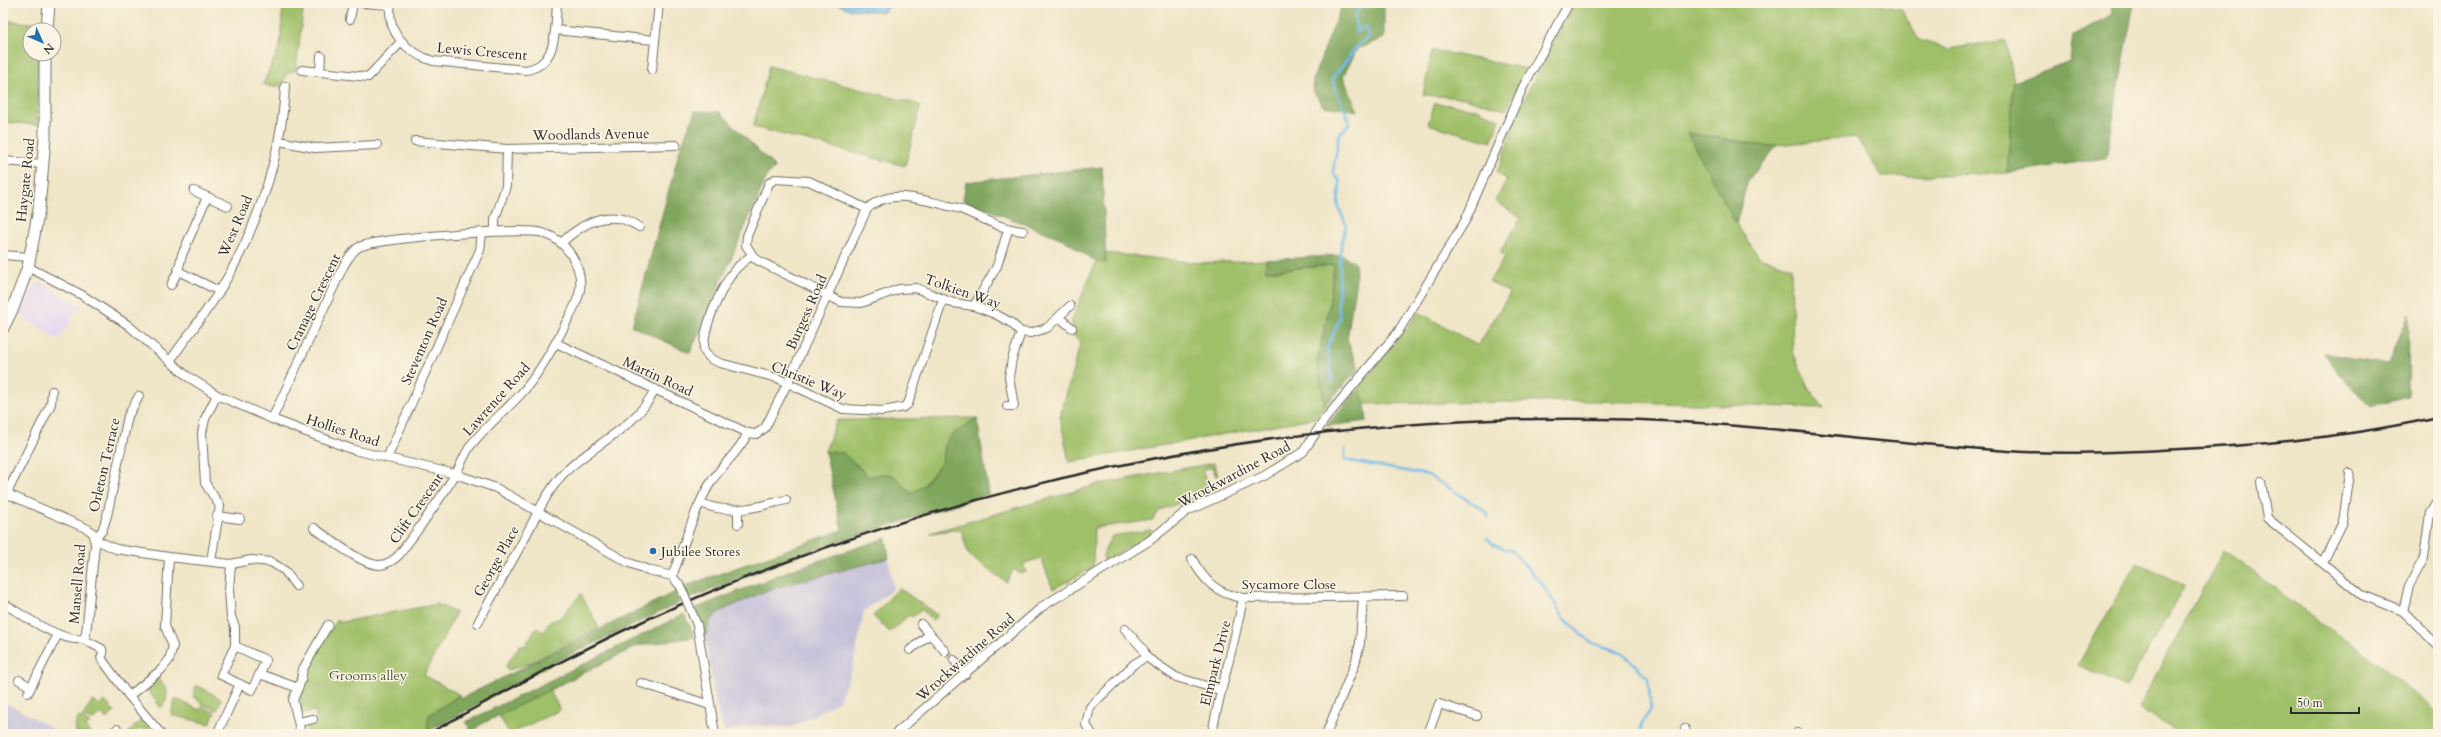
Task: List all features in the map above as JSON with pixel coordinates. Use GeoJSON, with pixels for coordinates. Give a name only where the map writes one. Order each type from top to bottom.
{"type":"FeatureCollection","features":[{"type":"Feature","properties":{"kind":"street"},"geometry":{"type":"LineString","coordinates":[[48,22],[49,3]]}},
{"type":"Feature","properties":{"kind":"street"},"geometry":{"type":"LineString","coordinates":[[350,19],[353,3]]}},
{"type":"Feature","properties":{"kind":"street"},"geometry":{"type":"LineString","coordinates":[[362,3],[391,4]]}},
{"type":"Feature","properties":{"kind":"street","name":"Lewis Crescent"},"geometry":{"type":"LineString","coordinates":[[391,4],[392,25],[401,42],[421,57],[433,61],[526,70],[536,69],[544,62],[551,52],[555,30],[557,3]]}},
{"type":"Feature","properties":{"kind":"street"},"geometry":{"type":"LineString","coordinates":[[652,70],[659,3]]}},
{"type":"Feature","properties":{"kind":"street","name":"Wrockwardine Road"},"geometry":{"type":"LineString","coordinates":[[895,734],[966,674],[1042,606],[1149,541],[1187,511],[1264,476],[1303,452],[1325,419],[1398,332],[1465,221],[1523,87],[1569,3]]}},
{"type":"Feature","properties":{"kind":"street"},"geometry":{"type":"LineString","coordinates":[[555,30],[654,40]]}},
{"type":"Feature","properties":{"kind":"street"},"geometry":{"type":"LineString","coordinates":[[302,70],[368,77],[401,42]]}},
{"type":"Feature","properties":{"kind":"street"},"geometry":{"type":"LineString","coordinates":[[320,71],[321,56]]}},
{"type":"Feature","properties":{"kind":"street","name":"Haygate Road"},"geometry":{"type":"LineString","coordinates":[[3,328],[13,308],[29,262],[39,209],[44,164],[45,62]]}},
{"type":"Feature","properties":{"kind":"street","name":"West Road"},"geometry":{"type":"LineString","coordinates":[[170,361],[219,291],[239,254],[260,205],[279,140],[285,86]]}},
{"type":"Feature","properties":{"kind":"street"},"geometry":{"type":"LineString","coordinates":[[279,140],[315,148],[377,145]]}},
{"type":"Feature","properties":{"kind":"street","name":"Woodlands Avenue"},"geometry":{"type":"LineString","coordinates":[[416,141],[507,149],[676,145]]}},
{"type":"Feature","properties":{"kind":"street"},"geometry":{"type":"LineString","coordinates":[[495,231],[495,219],[506,186],[507,149]]}},
{"type":"Feature","properties":{"kind":"street"},"geometry":{"type":"LineString","coordinates":[[3,161],[44,164]]}},
{"type":"Feature","properties":{"kind":"street"},"geometry":{"type":"LineString","coordinates":[[751,256],[746,246],[747,236],[769,183],[775,179],[809,181],[866,209],[872,204],[884,200],[905,196],[926,199],[961,209],[1008,230],[1023,231]]}},
{"type":"Feature","properties":{"kind":"street"},"geometry":{"type":"LineString","coordinates":[[194,191],[228,206]]}},
{"type":"Feature","properties":{"kind":"street"},"geometry":{"type":"LineString","coordinates":[[171,285],[207,197]]}},
{"type":"Feature","properties":{"kind":"street","name":"Burgess Road"},"geometry":{"type":"LineString","coordinates":[[748,433],[761,432],[765,428],[828,297],[866,209]]}},
{"type":"Feature","properties":{"kind":"street"},"geometry":{"type":"LineString","coordinates":[[561,243],[578,228],[590,221],[627,218],[640,227]]}},
{"type":"Feature","properties":{"kind":"street"},"geometry":{"type":"LineString","coordinates":[[974,306],[997,266],[1008,230]]}},
{"type":"Feature","properties":{"kind":"street","name":"Lawrence Road"},"geometry":{"type":"LineString","coordinates":[[456,474],[465,454],[474,441],[521,394],[556,343],[577,302],[580,289],[576,264],[572,254],[561,243],[543,232],[495,231],[482,233]]}},
{"type":"Feature","properties":{"kind":"street","name":"Cranage Crescent"},"geometry":{"type":"LineString","coordinates":[[272,419],[351,254],[359,247],[377,241],[482,233]]}},
{"type":"Feature","properties":{"kind":"street","name":"Steventon Road"},"geometry":{"type":"LineString","coordinates":[[387,458],[480,250],[482,233]]}},
{"type":"Feature","properties":{"kind":"street"},"geometry":{"type":"LineString","coordinates":[[3,255],[29,262]]}},
{"type":"Feature","properties":{"kind":"street","name":"Tolkien Way"},"geometry":{"type":"LineString","coordinates":[[751,256],[828,297],[841,302],[861,303],[899,289],[916,288],[942,300],[974,306],[995,314],[1010,322],[1021,332]]}},
{"type":"Feature","properties":{"kind":"street","name":"Christie Way"},"geometry":{"type":"LineString","coordinates":[[751,256],[731,274],[705,332],[704,351],[712,359],[720,363],[777,378],[787,384],[815,394],[832,406],[843,409],[883,411],[904,407],[910,399],[942,300]]}},
{"type":"Feature","properties":{"kind":"street","name":"Hollies Road"},"geometry":{"type":"LineString","coordinates":[[29,262],[82,294],[128,325],[187,376],[217,395],[272,419],[354,450],[456,474],[496,488],[627,562],[648,570],[672,576]]}},
{"type":"Feature","properties":{"kind":"street"},"geometry":{"type":"LineString","coordinates":[[178,271],[219,291]]}},
{"type":"Feature","properties":{"kind":"street"},"geometry":{"type":"LineString","coordinates":[[1007,406],[1014,406],[1009,377],[1012,359],[1021,332],[1031,333],[1047,328],[1060,318],[1070,306]]}},
{"type":"Feature","properties":{"kind":"street"},"geometry":{"type":"LineString","coordinates":[[1060,318],[1072,328]]}},
{"type":"Feature","properties":{"kind":"street","name":"Martin Road"},"geometry":{"type":"LineString","coordinates":[[556,343],[748,433]]}},
{"type":"Feature","properties":{"kind":"street","name":"George Place"},"geometry":{"type":"LineString","coordinates":[[478,623],[538,512],[562,476],[581,457],[632,420],[649,402],[655,389]]}},
{"type":"Feature","properties":{"kind":"street"},"geometry":{"type":"LineString","coordinates":[[5,493],[51,404],[52,391]]}},
{"type":"Feature","properties":{"kind":"street"},"geometry":{"type":"LineString","coordinates":[[211,561],[217,516],[220,506],[206,483],[202,433],[205,419],[217,395]]}},
{"type":"Feature","properties":{"kind":"street","name":"Orleton Terrace"},"geometry":{"type":"LineString","coordinates":[[94,537],[102,531],[128,416],[139,396]]}},
{"type":"Feature","properties":{"kind":"street"},"geometry":{"type":"LineString","coordinates":[[715,734],[697,625],[681,586],[672,576],[686,534],[711,482],[744,442],[748,433]]}},
{"type":"Feature","properties":{"kind":"street"},"geometry":{"type":"LineString","coordinates":[[2323,562],[2343,522],[2350,473]]}},
{"type":"Feature","properties":{"kind":"street","name":"Clift Crescent"},"geometry":{"type":"LineString","coordinates":[[314,528],[368,563],[382,565],[392,561],[408,544],[456,474]]}},
{"type":"Feature","properties":{"kind":"street"},"geometry":{"type":"LineString","coordinates":[[2261,482],[2267,518],[2362,595],[2403,611],[2438,646]]}},
{"type":"Feature","properties":{"kind":"street","name":"Mansell Road"},"geometry":{"type":"LineString","coordinates":[[5,493],[88,528],[94,537],[86,634],[83,639]]}},
{"type":"Feature","properties":{"kind":"street"},"geometry":{"type":"LineString","coordinates":[[701,503],[713,509],[738,511],[786,500]]}},
{"type":"Feature","properties":{"kind":"street"},"geometry":{"type":"LineString","coordinates":[[2403,611],[2409,586],[2424,558],[2430,513],[2438,500]]}},
{"type":"Feature","properties":{"kind":"street"},"geometry":{"type":"LineString","coordinates":[[738,511],[738,524]]}},
{"type":"Feature","properties":{"kind":"street"},"geometry":{"type":"LineString","coordinates":[[217,516],[240,520]]}},
{"type":"Feature","properties":{"kind":"street"},"geometry":{"type":"LineString","coordinates":[[94,537],[116,549],[169,557],[231,564],[251,560],[272,562],[285,571],[296,586]]}},
{"type":"Feature","properties":{"kind":"street"},"geometry":{"type":"LineString","coordinates":[[129,696],[161,670],[169,660],[173,646],[165,626],[169,557]]}},
{"type":"Feature","properties":{"kind":"street","name":"Sycamore Close"},"geometry":{"type":"LineString","coordinates":[[1192,559],[1200,572],[1220,592],[1243,598],[1403,596]]}},
{"type":"Feature","properties":{"kind":"street"},"geometry":{"type":"LineString","coordinates":[[231,564],[229,589],[231,617],[235,627],[235,646],[221,675],[252,690],[266,660],[235,646]]}},
{"type":"Feature","properties":{"kind":"street"},"geometry":{"type":"LineString","coordinates":[[1326,734],[1356,664],[1360,643],[1363,597]]}},
{"type":"Feature","properties":{"kind":"street","name":"Elmpark Drive"},"geometry":{"type":"LineString","coordinates":[[1212,734],[1220,690],[1235,642],[1243,598]]}},
{"type":"Feature","properties":{"kind":"street"},"geometry":{"type":"LineString","coordinates":[[3,603],[58,634],[77,640],[83,639],[102,649],[103,654],[101,658],[129,696],[162,734]]}},
{"type":"Feature","properties":{"kind":"street"},"geometry":{"type":"LineString","coordinates":[[921,624],[945,651]]}},
{"type":"Feature","properties":{"kind":"street"},"geometry":{"type":"LineString","coordinates":[[302,734],[293,700],[303,669],[328,625]]}},
{"type":"Feature","properties":{"kind":"street"},"geometry":{"type":"LineString","coordinates":[[1125,629],[1143,649],[1146,657],[1176,677],[1220,690]]}},
{"type":"Feature","properties":{"kind":"street"},"geometry":{"type":"LineString","coordinates":[[19,680],[30,690],[58,634]]}},
{"type":"Feature","properties":{"kind":"street"},"geometry":{"type":"LineString","coordinates":[[910,650],[930,634]]}},
{"type":"Feature","properties":{"kind":"street"},"geometry":{"type":"LineString","coordinates":[[1092,734],[1086,725],[1090,706],[1134,664],[1146,657]]}},
{"type":"Feature","properties":{"kind":"street"},"geometry":{"type":"LineString","coordinates":[[954,660],[966,674]]}},
{"type":"Feature","properties":{"kind":"street"},"geometry":{"type":"LineString","coordinates":[[260,674],[298,688]]}},
{"type":"Feature","properties":{"kind":"street"},"geometry":{"type":"LineString","coordinates":[[641,683],[710,706]]}},
{"type":"Feature","properties":{"kind":"street"},"geometry":{"type":"LineString","coordinates":[[217,734],[240,684]]}},
{"type":"Feature","properties":{"kind":"street"},"geometry":{"type":"LineString","coordinates":[[1428,734],[1439,704],[1477,716]]}},
{"type":"Feature","properties":{"kind":"street"},"geometry":{"type":"LineString","coordinates":[[299,722],[313,719]]}},
{"type":"Feature","properties":{"kind":"street"},"geometry":{"type":"LineString","coordinates":[[111,734],[117,729],[121,734]]}},
{"type":"Feature","properties":{"kind":"shaded area"},"geometry":{"type":"Polygon","coordinates":[[[40,282],[81,305],[58,340],[19,313],[30,290],[40,282]]]}},
{"type":"Feature","properties":{"kind":"shaded area"},"geometry":{"type":"Polygon","coordinates":[[[889,558],[893,589],[864,611],[853,667],[838,702],[792,727],[755,725],[724,732],[716,705],[705,636],[710,622],[717,613],[768,590],[889,558]]]}},
{"type":"Feature","properties":{"kind":"shaded area"},"geometry":{"type":"Polygon","coordinates":[[[3,701],[53,729],[48,734],[3,734],[3,701]]]}},
{"type":"Feature","properties":{"kind":"green space"},"geometry":{"type":"Polygon","coordinates":[[[283,3],[304,3],[296,70],[286,74],[282,85],[272,87],[263,84],[280,46],[283,3]]]}},
{"type":"Feature","properties":{"kind":"green space"},"geometry":{"type":"Polygon","coordinates":[[[1341,3],[1384,3],[1384,38],[1357,49],[1343,77],[1358,111],[1323,106],[1314,92],[1313,79],[1341,7],[1341,3]]]}},
{"type":"Feature","properties":{"kind":"green space"},"geometry":{"type":"Polygon","coordinates":[[[1574,3],[1867,3],[1901,9],[1919,40],[1948,49],[2006,40],[2014,82],[2007,173],[1882,177],[1856,137],[1767,146],[1688,133],[1736,224],[1759,257],[1791,267],[1793,352],[1808,387],[1824,408],[1594,401],[1365,404],[1359,388],[1419,312],[1478,346],[1510,293],[1489,281],[1505,257],[1500,252],[1521,218],[1495,201],[1507,180],[1497,172],[1516,115],[1574,3]]]}},
{"type":"Feature","properties":{"kind":"green space"},"geometry":{"type":"Polygon","coordinates":[[[2111,3],[2134,3],[2106,158],[2007,173],[2014,82],[2070,61],[2073,35],[2112,15],[2111,3]]]}},
{"type":"Feature","properties":{"kind":"green space"},"geometry":{"type":"Polygon","coordinates":[[[3,20],[22,22],[22,62],[38,62],[37,125],[3,122],[3,20]]]}},
{"type":"Feature","properties":{"kind":"green space"},"geometry":{"type":"Polygon","coordinates":[[[1432,50],[1527,69],[1506,110],[1464,98],[1423,95],[1432,50]]]}},
{"type":"Feature","properties":{"kind":"green space"},"geometry":{"type":"Polygon","coordinates":[[[769,66],[921,105],[905,166],[753,127],[769,66]]]}},
{"type":"Feature","properties":{"kind":"green space"},"geometry":{"type":"Polygon","coordinates":[[[1435,103],[1476,109],[1500,119],[1491,142],[1428,124],[1435,103]]]}},
{"type":"Feature","properties":{"kind":"green space"},"geometry":{"type":"Polygon","coordinates":[[[695,111],[720,112],[776,168],[768,174],[690,353],[632,326],[680,149],[695,111]]]}},
{"type":"Feature","properties":{"kind":"green space"},"geometry":{"type":"Polygon","coordinates":[[[1687,133],[1767,146],[1778,145],[1748,180],[1736,224],[1687,133]]]}},
{"type":"Feature","properties":{"kind":"green space"},"geometry":{"type":"Polygon","coordinates":[[[1102,167],[1106,263],[1096,262],[1063,239],[963,200],[966,182],[1102,167]]]}},
{"type":"Feature","properties":{"kind":"green space"},"geometry":{"type":"Polygon","coordinates":[[[1106,253],[1200,263],[1266,260],[1267,271],[1334,265],[1329,307],[1317,363],[1325,405],[1315,418],[1069,462],[1060,417],[1080,344],[1073,334],[1072,319],[1096,262],[1106,263],[1106,253]]]}},
{"type":"Feature","properties":{"kind":"green space"},"geometry":{"type":"Polygon","coordinates":[[[1342,255],[1355,263],[1356,279],[1347,339],[1359,369],[1325,405],[1317,363],[1329,307],[1334,265],[1266,271],[1266,260],[1342,255]]]}},
{"type":"Feature","properties":{"kind":"green space"},"geometry":{"type":"Polygon","coordinates":[[[2409,314],[2408,397],[2371,406],[2344,380],[2323,353],[2388,364],[2409,314]]]}},
{"type":"Feature","properties":{"kind":"green space"},"geometry":{"type":"Polygon","coordinates":[[[1359,388],[1365,404],[1367,421],[1326,426],[1359,388]]]}},
{"type":"Feature","properties":{"kind":"green space"},"geometry":{"type":"Polygon","coordinates":[[[977,418],[945,445],[943,462],[923,486],[910,494],[897,478],[889,474],[869,477],[855,463],[825,451],[837,420],[977,418]]]}},
{"type":"Feature","properties":{"kind":"green space"},"geometry":{"type":"Polygon","coordinates":[[[977,418],[989,494],[815,549],[688,599],[683,588],[688,585],[842,530],[825,451],[843,453],[869,477],[889,474],[897,478],[911,494],[923,486],[942,462],[945,445],[950,436],[977,418]]]}},
{"type":"Feature","properties":{"kind":"green space"},"geometry":{"type":"Polygon","coordinates":[[[1214,463],[1218,475],[1216,476],[1212,467],[1202,470],[1210,492],[1160,510],[1153,520],[1094,528],[1093,568],[1053,589],[1041,558],[1023,564],[1026,572],[1020,574],[1014,569],[1006,582],[968,554],[961,529],[930,533],[1099,484],[1214,463]]]}},
{"type":"Feature","properties":{"kind":"green space"},"geometry":{"type":"Polygon","coordinates":[[[1151,530],[1151,535],[1104,561],[1103,554],[1112,536],[1151,530]]]}},
{"type":"Feature","properties":{"kind":"green space"},"geometry":{"type":"Polygon","coordinates":[[[886,538],[889,558],[768,590],[717,613],[710,622],[705,636],[703,636],[694,609],[791,570],[886,538]]]}},
{"type":"Feature","properties":{"kind":"green space"},"geometry":{"type":"Polygon","coordinates":[[[2224,550],[2325,626],[2355,645],[2438,713],[2438,734],[2181,734],[2138,708],[2224,550]]]}},
{"type":"Feature","properties":{"kind":"green space"},"geometry":{"type":"Polygon","coordinates":[[[2137,562],[2185,586],[2126,687],[2078,665],[2137,562]]]}},
{"type":"Feature","properties":{"kind":"green space"},"geometry":{"type":"Polygon","coordinates":[[[899,588],[938,615],[932,620],[921,609],[912,617],[909,615],[890,632],[873,616],[899,588]]]}},
{"type":"Feature","properties":{"kind":"green space"},"geometry":{"type":"Polygon","coordinates":[[[677,591],[679,603],[551,664],[427,732],[429,715],[460,695],[462,698],[677,591]]]}},
{"type":"Feature","properties":{"kind":"green space"},"geometry":{"type":"Polygon","coordinates":[[[581,594],[599,628],[530,663],[508,670],[506,666],[520,645],[525,646],[536,628],[544,632],[549,622],[560,618],[581,594]]]}},
{"type":"Feature","properties":{"kind":"green space","name":"Grooms alley"},"geometry":{"type":"Polygon","coordinates":[[[437,604],[456,613],[424,675],[460,695],[429,715],[427,732],[423,734],[368,734],[361,730],[349,734],[307,734],[306,727],[318,724],[315,711],[302,713],[302,687],[305,675],[316,652],[338,619],[342,622],[437,604]]]}},
{"type":"Feature","properties":{"kind":"green space"},"geometry":{"type":"Polygon","coordinates":[[[684,614],[695,637],[637,646],[478,726],[474,734],[468,734],[471,731],[466,722],[684,614]]]}},
{"type":"Feature","properties":{"kind":"green space"},"geometry":{"type":"Polygon","coordinates":[[[158,678],[167,690],[166,701],[161,708],[146,688],[158,678]]]}},
{"type":"Feature","properties":{"kind":"green space"},"geometry":{"type":"Polygon","coordinates":[[[196,685],[221,699],[217,710],[201,704],[202,702],[193,697],[196,685]]]}},
{"type":"Feature","properties":{"kind":"green space"},"geometry":{"type":"Polygon","coordinates":[[[549,689],[560,710],[509,734],[499,715],[549,689]]]}},
{"type":"Feature","properties":{"kind":"green space"},"geometry":{"type":"Polygon","coordinates":[[[175,700],[200,710],[202,707],[215,712],[210,724],[171,715],[175,700]]]}},
{"type":"Feature","properties":{"kind":"green space"},"geometry":{"type":"Polygon","coordinates":[[[92,701],[100,705],[105,701],[115,712],[106,719],[102,713],[93,720],[82,717],[92,701]]]}},
{"type":"Feature","properties":{"kind":"green space"},"geometry":{"type":"Polygon","coordinates":[[[79,717],[90,723],[85,727],[91,734],[76,733],[75,725],[79,717]]]}},
{"type":"Feature","properties":{"kind":"green space"},"geometry":{"type":"Polygon","coordinates":[[[142,719],[154,734],[146,734],[147,729],[138,729],[137,734],[127,734],[142,719]]]}},
{"type":"Feature","properties":{"kind":"water"},"geometry":{"type":"Polygon","coordinates":[[[835,3],[895,3],[883,12],[849,9],[835,3]]]}},
{"type":"Feature","properties":{"kind":"waterway"},"geometry":{"type":"LineString","coordinates":[[1333,383],[1327,348],[1340,318],[1338,304],[1341,246],[1346,225],[1338,205],[1340,182],[1333,172],[1339,135],[1350,123],[1332,79],[1355,49],[1369,36],[1365,27],[1356,32],[1355,14],[1364,3]]}},
{"type":"Feature","properties":{"kind":"waterway"},"geometry":{"type":"LineString","coordinates":[[1345,449],[1345,460],[1428,475],[1487,512],[1488,517]]}},
{"type":"Feature","properties":{"kind":"waterway"},"geometry":{"type":"LineString","coordinates":[[1487,538],[1494,545],[1512,551],[1543,585],[1564,618],[1590,642],[1623,653],[1648,678],[1651,709],[1641,725],[1641,734]]}},
{"type":"Feature","properties":{"kind":"tunnel"},"geometry":{"type":"LineString","coordinates":[[945,651],[954,660]]}},
{"type":"Feature","properties":{"kind":"railway"},"geometry":{"type":"LineString","coordinates":[[428,734],[538,674],[622,631],[762,571],[877,530],[994,495],[1113,467],[1234,445],[1355,429],[1477,421],[1599,419],[1706,423],[1918,444],[2024,452],[2063,453],[2213,447],[2310,439],[2406,424],[2438,417]]}},
{"type":"Feature","properties":{"kind":"place","name":"Jubilee Stores"},"geometry":{"type":"Point","coordinates":[653,551]}}]}
